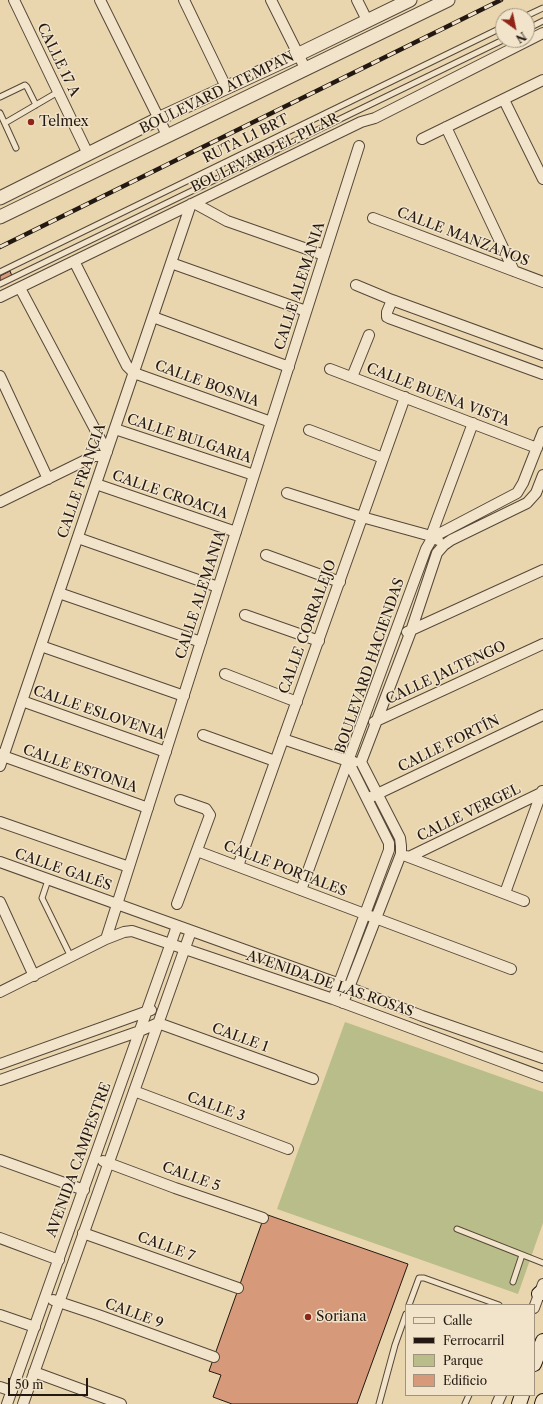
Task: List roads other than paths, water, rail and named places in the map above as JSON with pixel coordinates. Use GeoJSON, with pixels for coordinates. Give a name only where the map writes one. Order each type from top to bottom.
{"type":"FeatureCollection","features":[{"type":"Feature","properties":{"kind":"main road"},"geometry":{"type":"LineString","coordinates":[[535,1361],[543,1340]]}},
{"type":"Feature","properties":{"kind":"street","name":"CALLE 17 A"},"geometry":{"type":"LineString","coordinates":[[14,0],[88,154]]}},
{"type":"Feature","properties":{"kind":"street"},"geometry":{"type":"LineString","coordinates":[[100,0],[158,120],[167,135]]}},
{"type":"Feature","properties":{"kind":"street"},"geometry":{"type":"LineString","coordinates":[[184,0],[226,87]]}},
{"type":"Feature","properties":{"kind":"street"},"geometry":{"type":"LineString","coordinates":[[271,0],[297,55],[305,68]]}},
{"type":"Feature","properties":{"kind":"street"},"geometry":{"type":"LineString","coordinates":[[357,0],[367,20]]}},
{"type":"Feature","properties":{"kind":"street","name":"BOULEVARD ATEMPAN"},"geometry":{"type":"LineString","coordinates":[[0,198],[226,87],[297,55],[410,0]]}},
{"type":"Feature","properties":{"kind":"street","name":"BOULEVARD ATEMPAN"},"geometry":{"type":"LineString","coordinates":[[0,216],[443,1]]}},
{"type":"Feature","properties":{"kind":"street","name":"BOULEVARD EL PILAR"},"geometry":{"type":"LineString","coordinates":[[0,297],[361,122],[375,118],[543,33]]}},
{"type":"Feature","properties":{"kind":"street"},"geometry":{"type":"LineString","coordinates":[[422,139],[543,80]]}},
{"type":"Feature","properties":{"kind":"street"},"geometry":{"type":"LineString","coordinates":[[504,100],[543,179]]}},
{"type":"Feature","properties":{"kind":"street"},"geometry":{"type":"LineString","coordinates":[[446,127],[514,271]]}},
{"type":"Feature","properties":{"kind":"street","name":"CALLE ALEMANIA"},"geometry":{"type":"LineString","coordinates":[[106,940],[359,146]]}},
{"type":"Feature","properties":{"kind":"street"},"geometry":{"type":"LineString","coordinates":[[192,204],[227,222],[324,255]]}},
{"type":"Feature","properties":{"kind":"street","name":"CALLE FRANCIA"},"geometry":{"type":"LineString","coordinates":[[1,759],[192,204]]}},
{"type":"Feature","properties":{"kind":"street","name":"CALLE MANZANOS"},"geometry":{"type":"LineString","coordinates":[[373,218],[543,282]]}},
{"type":"Feature","properties":{"kind":"street"},"geometry":{"type":"LineString","coordinates":[[74,261],[126,366],[134,373]]}},
{"type":"Feature","properties":{"kind":"street"},"geometry":{"type":"LineString","coordinates":[[171,264],[306,311]]}},
{"type":"Feature","properties":{"kind":"street"},"geometry":{"type":"LineString","coordinates":[[356,285],[392,300],[543,355]]}},
{"type":"Feature","properties":{"kind":"street"},"geometry":{"type":"LineString","coordinates":[[0,502],[94,456],[106,454],[20,288]]}},
{"type":"Feature","properties":{"kind":"street"},"geometry":{"type":"LineString","coordinates":[[392,300],[387,314],[392,320],[543,374]]}},
{"type":"Feature","properties":{"kind":"street"},"geometry":{"type":"LineString","coordinates":[[153,317],[288,367]]}},
{"type":"Feature","properties":{"kind":"street"},"geometry":{"type":"LineString","coordinates":[[352,377],[369,335]]}},
{"type":"Feature","properties":{"kind":"street","name":"CALLE BUENA VISTA"},"geometry":{"type":"LineString","coordinates":[[330,369],[537,448]]}},
{"type":"Feature","properties":{"kind":"street","name":"CALLE BOSNIA"},"geometry":{"type":"LineString","coordinates":[[134,373],[271,422]]}},
{"type":"Feature","properties":{"kind":"street"},"geometry":{"type":"LineString","coordinates":[[0,376],[48,479]]}},
{"type":"Feature","properties":{"kind":"street","name":"CALLE CORRALEJO"},"geometry":{"type":"LineString","coordinates":[[238,866],[405,397]]}},
{"type":"Feature","properties":{"kind":"street","name":"BOULEVARD HACIENDAS"},"geometry":{"type":"LineString","coordinates":[[389,850],[389,843],[368,798],[348,761],[473,423]]}},
{"type":"Feature","properties":{"kind":"street","name":"CALLE BULGARIA"},"geometry":{"type":"LineString","coordinates":[[115,429],[254,476]]}},
{"type":"Feature","properties":{"kind":"street"},"geometry":{"type":"LineString","coordinates":[[309,430],[383,458]]}},
{"type":"Feature","properties":{"kind":"street"},"geometry":{"type":"LineString","coordinates":[[432,536],[512,496],[521,488],[543,432]]}},
{"type":"Feature","properties":{"kind":"street"},"geometry":{"type":"LineString","coordinates":[[287,493],[362,517],[432,536],[444,545],[527,503],[539,494],[543,475]]}},
{"type":"Feature","properties":{"kind":"street","name":"CALLE CROACIA"},"geometry":{"type":"LineString","coordinates":[[96,484],[236,532]]}},
{"type":"Feature","properties":{"kind":"street"},"geometry":{"type":"LineString","coordinates":[[521,488],[539,494]]}},
{"type":"Feature","properties":{"kind":"street"},"geometry":{"type":"LineString","coordinates":[[78,538],[218,587]]}},
{"type":"Feature","properties":{"kind":"street","name":"BOULEVARD HACIENDAS"},"geometry":{"type":"LineString","coordinates":[[343,1003],[376,918],[405,856],[400,838],[361,762],[411,631],[438,553],[444,545]]}},
{"type":"Feature","properties":{"kind":"street"},"geometry":{"type":"LineString","coordinates":[[266,554],[340,582]]}},
{"type":"Feature","properties":{"kind":"street"},"geometry":{"type":"LineString","coordinates":[[394,637],[411,631],[543,570]]}},
{"type":"Feature","properties":{"kind":"street"},"geometry":{"type":"LineString","coordinates":[[59,593],[201,642]]}},
{"type":"Feature","properties":{"kind":"street"},"geometry":{"type":"LineString","coordinates":[[245,615],[319,641]]}},
{"type":"Feature","properties":{"kind":"street","name":"CALLE JALTENGO"},"geometry":{"type":"LineString","coordinates":[[361,728],[543,644]]}},
{"type":"Feature","properties":{"kind":"street"},"geometry":{"type":"LineString","coordinates":[[41,646],[184,696]]}},
{"type":"Feature","properties":{"kind":"street"},"geometry":{"type":"LineString","coordinates":[[225,674],[296,702]]}},
{"type":"Feature","properties":{"kind":"street","name":"CALLE ESLOVENIA"},"geometry":{"type":"LineString","coordinates":[[22,701],[166,752]]}},
{"type":"Feature","properties":{"kind":"street","name":"CALLE FORTÍN"},"geometry":{"type":"LineString","coordinates":[[368,798],[543,715]]}},
{"type":"Feature","properties":{"kind":"street"},"geometry":{"type":"LineString","coordinates":[[203,735],[276,761]]}},
{"type":"Feature","properties":{"kind":"street"},"geometry":{"type":"LineString","coordinates":[[283,739],[348,761],[361,762]]}},
{"type":"Feature","properties":{"kind":"street","name":"CALLE ESTONIA"},"geometry":{"type":"LineString","coordinates":[[1,759],[148,808]]}},
{"type":"Feature","properties":{"kind":"street"},"geometry":{"type":"LineString","coordinates":[[302,890],[348,761]]}},
{"type":"Feature","properties":{"kind":"street"},"geometry":{"type":"LineString","coordinates":[[505,893],[542,790]]}},
{"type":"Feature","properties":{"kind":"street","name":"CALLE VERGEL"},"geometry":{"type":"LineString","coordinates":[[405,856],[542,790]]}},
{"type":"Feature","properties":{"kind":"street"},"geometry":{"type":"LineString","coordinates":[[177,904],[210,815],[206,809],[180,800]]}},
{"type":"Feature","properties":{"kind":"street"},"geometry":{"type":"LineString","coordinates":[[0,822],[129,867]]}},
{"type":"Feature","properties":{"kind":"street"},"geometry":{"type":"LineString","coordinates":[[333,999],[389,850],[524,901]]}},
{"type":"Feature","properties":{"kind":"street","name":"CALLE PORTALES"},"geometry":{"type":"LineString","coordinates":[[197,851],[511,968]]}},
{"type":"Feature","properties":{"kind":"street","name":"CALLE GALÉS"},"geometry":{"type":"LineString","coordinates":[[0,862],[117,903]]}},
{"type":"Feature","properties":{"kind":"street"},"geometry":{"type":"LineString","coordinates":[[0,902],[34,976]]}},
{"type":"Feature","properties":{"kind":"street","name":"AVENIDA DE LAS ROSAS"},"geometry":{"type":"LineString","coordinates":[[117,903],[422,1016],[543,1058]]}},
{"type":"Feature","properties":{"kind":"street","name":"AVENIDA CAMPESTRE"},"geometry":{"type":"LineString","coordinates":[[8,1404],[177,926]]}},
{"type":"Feature","properties":{"kind":"street","name":"AVENIDA DE LAS ROSAS"},"geometry":{"type":"LineString","coordinates":[[106,940],[124,932],[132,931],[333,999],[543,1077]]}},
{"type":"Feature","properties":{"kind":"street","name":"AVENIDA CAMPESTRE"},"geometry":{"type":"LineString","coordinates":[[23,1404],[191,931]]}},
{"type":"Feature","properties":{"kind":"street"},"geometry":{"type":"LineString","coordinates":[[0,992],[106,940]]}},
{"type":"Feature","properties":{"kind":"street"},"geometry":{"type":"LineString","coordinates":[[0,1064],[164,1005]]}},
{"type":"Feature","properties":{"kind":"street"},"geometry":{"type":"LineString","coordinates":[[0,1080],[96,1045],[140,1031],[158,1023]]}},
{"type":"Feature","properties":{"kind":"street","name":"CALLE 1"},"geometry":{"type":"LineString","coordinates":[[158,1023],[313,1079]]}},
{"type":"Feature","properties":{"kind":"street"},"geometry":{"type":"LineString","coordinates":[[92,1030],[96,1045]]}},
{"type":"Feature","properties":{"kind":"street","name":"CALLE 3"},"geometry":{"type":"LineString","coordinates":[[134,1091],[288,1149]]}},
{"type":"Feature","properties":{"kind":"street","name":"CALLE 5"},"geometry":{"type":"LineString","coordinates":[[95,1158],[263,1218]]}},
{"type":"Feature","properties":{"kind":"street"},"geometry":{"type":"LineString","coordinates":[[0,1160],[84,1190]]}},
{"type":"Feature","properties":{"kind":"street","name":"CALLE 7"},"geometry":{"type":"LineString","coordinates":[[84,1233],[238,1288]]}},
{"type":"Feature","properties":{"kind":"street"},"geometry":{"type":"LineString","coordinates":[[0,1238],[59,1260]]}},
{"type":"Feature","properties":{"kind":"street"},"geometry":{"type":"LineString","coordinates":[[535,1306],[542,1289]]}},
{"type":"Feature","properties":{"kind":"street","name":"CALLE 9"},"geometry":{"type":"LineString","coordinates":[[45,1298],[214,1357]]}},
{"type":"Feature","properties":{"kind":"street"},"geometry":{"type":"LineString","coordinates":[[0,1315],[35,1327]]}},
{"type":"Feature","properties":{"kind":"street"},"geometry":{"type":"LineString","coordinates":[[34,1372],[121,1404]]}},
{"type":"Feature","properties":{"kind":"street"},"geometry":{"type":"LineString","coordinates":[[0,1387],[12,1391]]}},
{"type":"Feature","properties":{"kind":"lane","name":"RUTA L1 BRT"},"geometry":{"type":"LineString","coordinates":[[0,272],[495,31]]}},
{"type":"Feature","properties":{"kind":"lane","name":"RUTA L1 BRT"},"geometry":{"type":"LineString","coordinates":[[0,284],[495,44]]}},
{"type":"Feature","properties":{"kind":"lane"},"geometry":{"type":"LineString","coordinates":[[0,97],[25,85],[36,105]]}},
{"type":"Feature","properties":{"kind":"lane"},"geometry":{"type":"LineString","coordinates":[[5,123],[58,92]]}},
{"type":"Feature","properties":{"kind":"lane"},"geometry":{"type":"LineString","coordinates":[[0,113],[16,148]]}},
{"type":"Feature","properties":{"kind":"lane"},"geometry":{"type":"LineString","coordinates":[[48,880],[42,898],[72,957]]}},
{"type":"Feature","properties":{"kind":"lane"},"geometry":{"type":"LineString","coordinates":[[457,1229],[543,1263]]}},
{"type":"Feature","properties":{"kind":"lane"},"geometry":{"type":"LineString","coordinates":[[513,1282],[522,1255]]}},
{"type":"Feature","properties":{"kind":"lane"},"geometry":{"type":"LineString","coordinates":[[409,1304],[419,1278],[424,1278],[496,1304]]}},
{"type":"Feature","properties":{"kind":"lane"},"geometry":{"type":"LineString","coordinates":[[379,1404],[395,1345],[405,1317]]}},
{"type":"Feature","properties":{"kind":"railway"},"geometry":{"type":"LineString","coordinates":[[0,247],[501,0]]}},
{"type":"Feature","properties":{"kind":"place","name":"Telmex"},"geometry":{"type":"Point","coordinates":[31,122]}},
{"type":"Feature","properties":{"kind":"place","name":"Soriana"},"geometry":{"type":"Point","coordinates":[308,1317]}}]}
